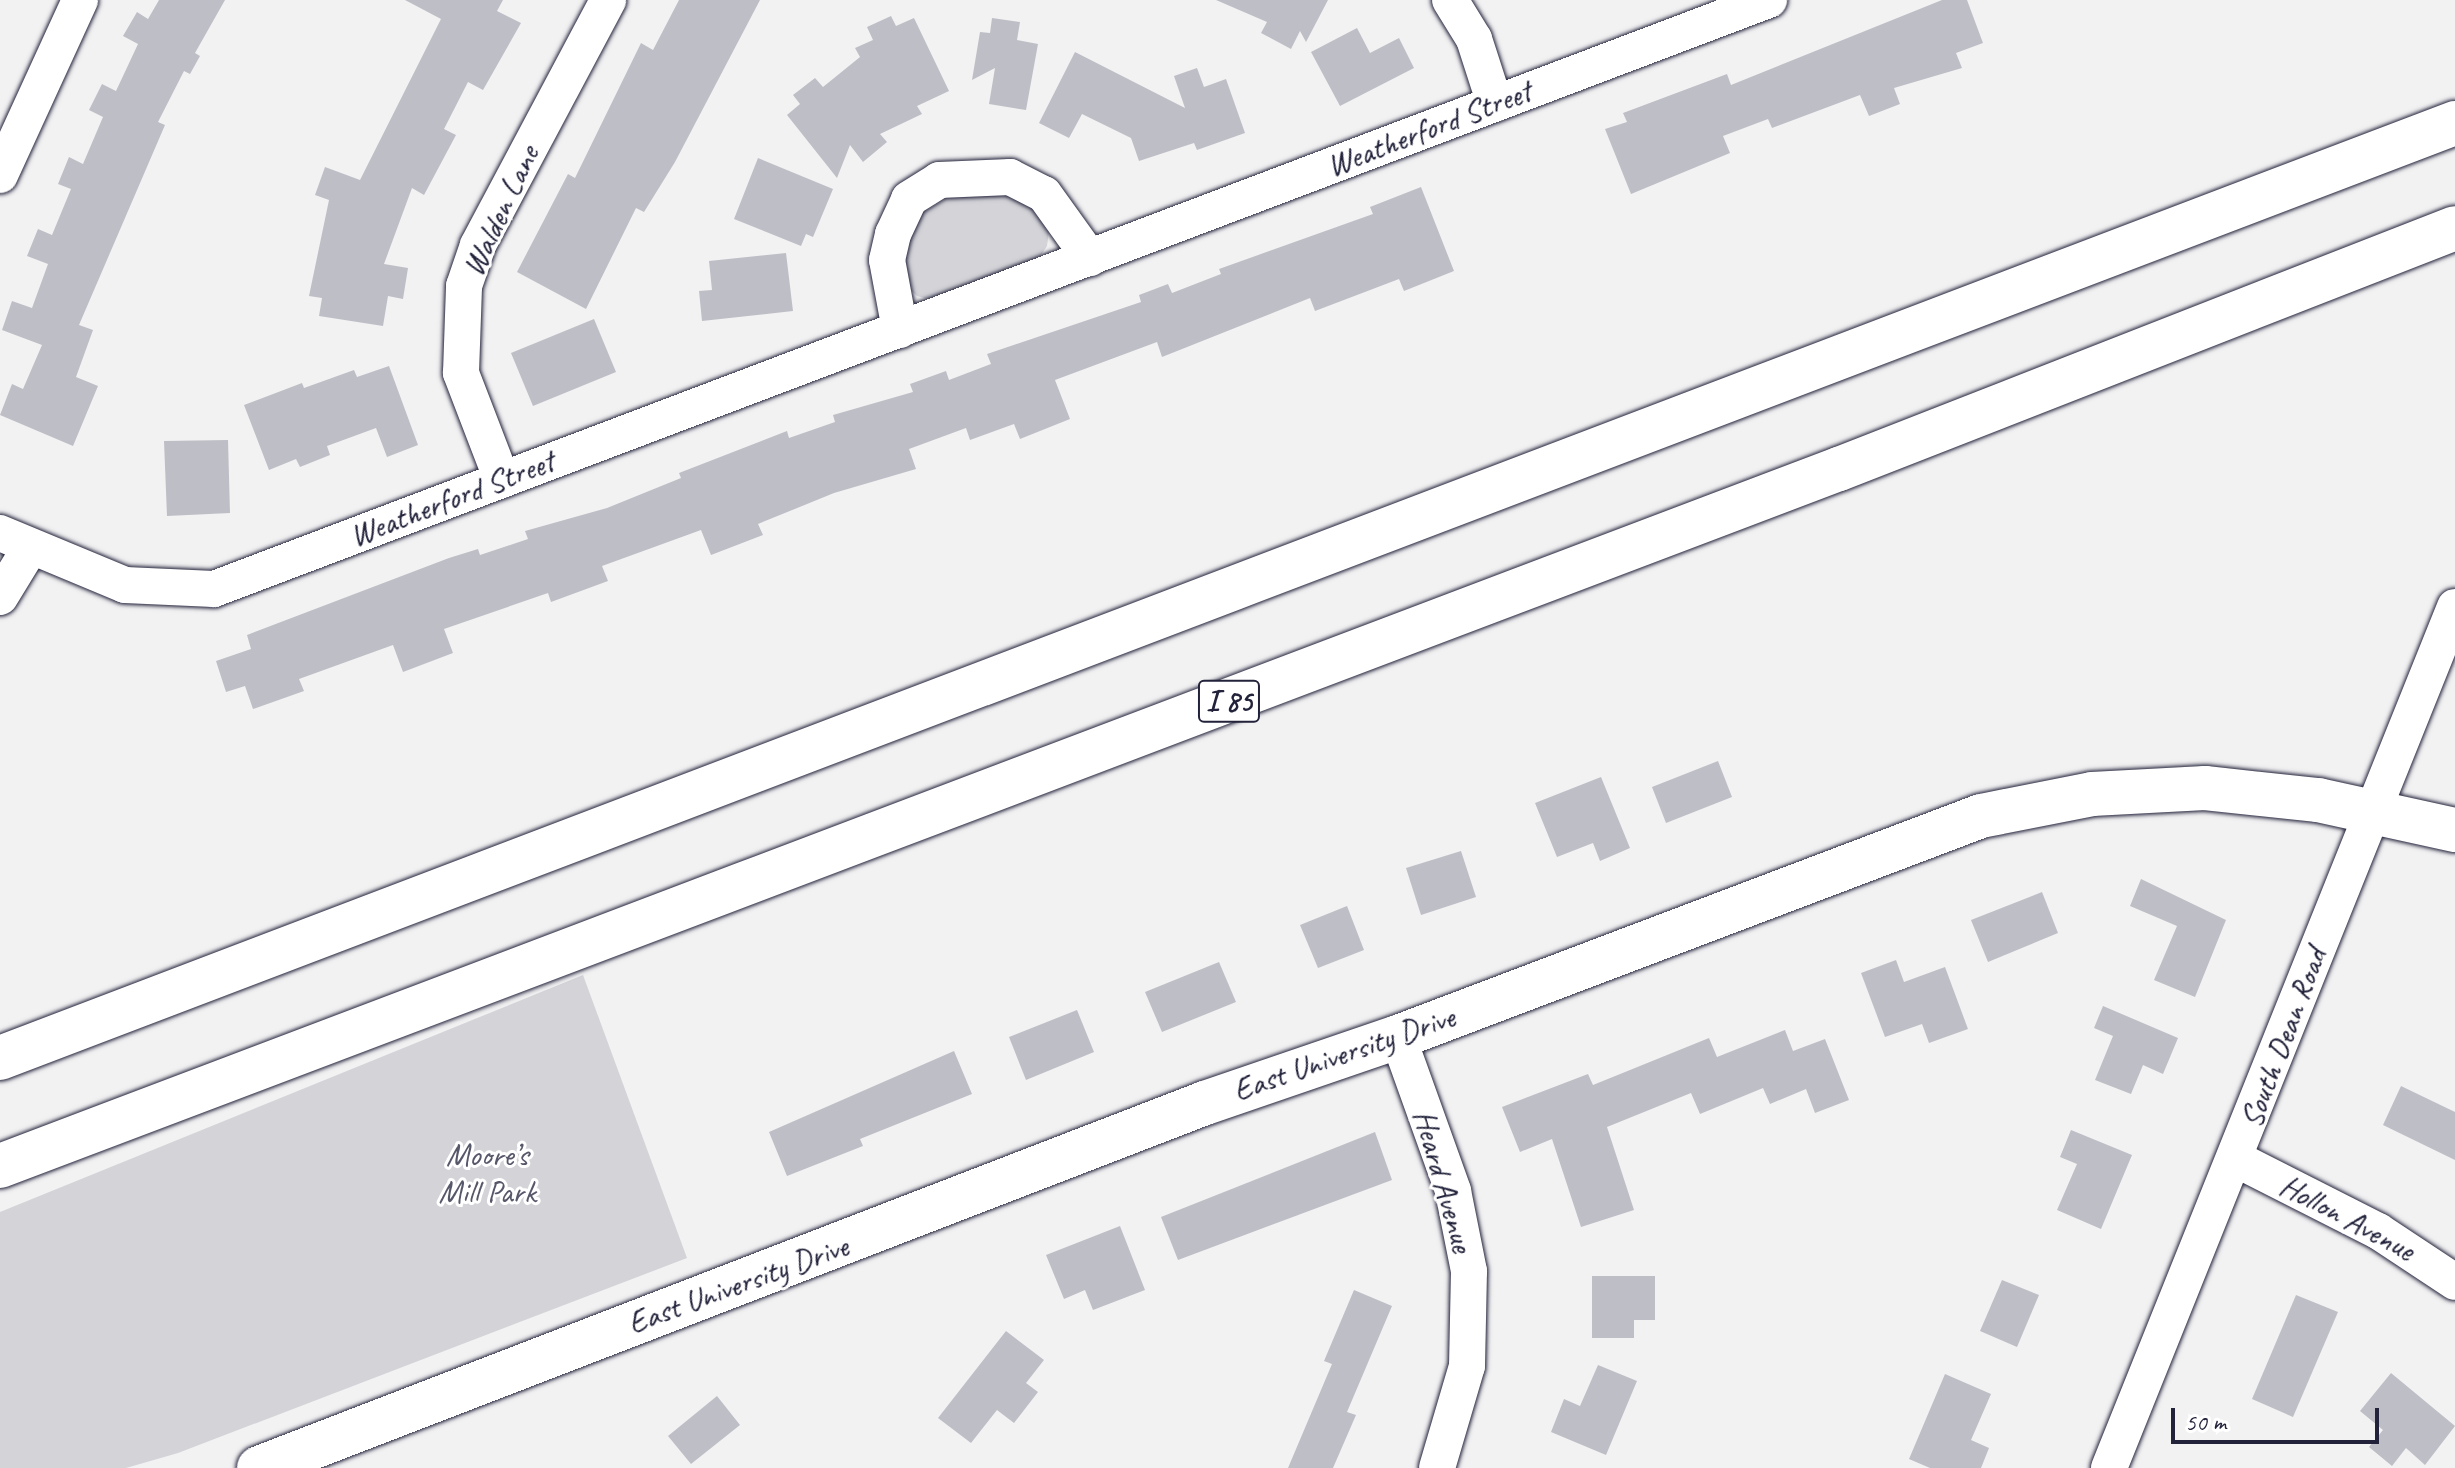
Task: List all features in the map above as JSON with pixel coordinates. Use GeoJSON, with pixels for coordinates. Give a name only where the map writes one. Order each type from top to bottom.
{"type":"FeatureCollection","features":[{"type":"Feature","properties":{"kind":"main road"},"geometry":{"type":"LineString","coordinates":[[0,1058],[2455,123]]}},
{"type":"Feature","properties":{"kind":"main road","name":"I 85"},"geometry":{"type":"LineString","coordinates":[[0,1166],[1839,469],[2455,228]]}},
{"type":"Feature","properties":{"kind":"main road","name":"East University Drive"},"geometry":{"type":"LineString","coordinates":[[259,1468],[1205,1103],[1398,1037],[1928,833],[2036,803],[2106,792],[2205,788],[2318,800],[2455,830]]}},
{"type":"Feature","properties":{"kind":"street"},"geometry":{"type":"LineString","coordinates":[[0,175],[80,0]]}},
{"type":"Feature","properties":{"kind":"street","name":"Walden Lane"},"geometry":{"type":"LineString","coordinates":[[502,480],[461,373],[464,286],[478,245],[608,0]]}},
{"type":"Feature","properties":{"kind":"street"},"geometry":{"type":"LineString","coordinates":[[1450,0],[1474,39],[1495,104]]}},
{"type":"Feature","properties":{"kind":"street","name":"Weatherford Street"},"geometry":{"type":"LineString","coordinates":[[15,541],[125,585],[214,589],[1769,0]]}},
{"type":"Feature","properties":{"kind":"street"},"geometry":{"type":"LineString","coordinates":[[900,330],[887,260],[893,234],[909,199],[939,180],[1010,177],[1044,194],[1090,258]]}},
{"type":"Feature","properties":{"kind":"street"},"geometry":{"type":"LineString","coordinates":[[0,597],[15,541]]}},
{"type":"Feature","properties":{"kind":"street","name":"South Dean Road"},"geometry":{"type":"LineString","coordinates":[[2109,1468],[2236,1159],[2455,607]]}},
{"type":"Feature","properties":{"kind":"street","name":"Heard Avenue"},"geometry":{"type":"LineString","coordinates":[[1398,1037],[1453,1191],[1469,1271],[1467,1366],[1437,1468]]}},
{"type":"Feature","properties":{"kind":"street","name":"Hollon Avenue"},"geometry":{"type":"LineString","coordinates":[[2236,1159],[2378,1231],[2455,1282]]}},
{"type":"Feature","properties":{"kind":"green space"},"geometry":{"type":"Polygon","coordinates":[[[966,187],[1018,197],[1041,216],[1049,231],[1047,246],[1039,258],[928,299],[917,296],[905,285],[905,239],[917,216],[966,187]]]}},
{"type":"Feature","properties":{"kind":"green space","name":"Moore’s Mill Park"},"geometry":{"type":"Polygon","coordinates":[[[583,975],[687,1258],[178,1453],[126,1468],[0,1468],[0,1212],[583,975]]]}},
{"type":"Feature","properties":{"kind":"building"},"geometry":{"type":"Polygon","coordinates":[[[159,0],[225,0],[195,53],[200,56],[190,74],[184,71],[158,122],[165,125],[79,325],[93,330],[76,377],[98,386],[73,446],[0,415],[12,384],[23,389],[42,345],[2,330],[12,301],[32,308],[48,264],[27,256],[38,229],[52,235],[71,189],[58,184],[69,157],[83,164],[103,117],[89,110],[102,84],[116,91],[138,44],[123,36],[137,12],[148,19],[159,0]]]}},
{"type":"Feature","properties":{"kind":"building"},"geometry":{"type":"Polygon","coordinates":[[[405,0],[503,0],[497,11],[521,23],[483,90],[468,82],[444,129],[456,135],[424,195],[412,188],[384,264],[408,268],[403,299],[388,296],[383,326],[319,316],[322,298],[309,296],[329,200],[315,195],[325,167],[360,180],[441,19],[405,0]]]}},
{"type":"Feature","properties":{"kind":"building"},"geometry":{"type":"Polygon","coordinates":[[[679,0],[760,0],[675,162],[644,212],[636,208],[586,309],[517,272],[568,174],[575,178],[641,43],[653,50],[679,0]]]}},
{"type":"Feature","properties":{"kind":"building"},"geometry":{"type":"Polygon","coordinates":[[[1216,0],[1328,0],[1306,42],[1300,31],[1291,49],[1261,33],[1267,22],[1216,0]]]}},
{"type":"Feature","properties":{"kind":"building"},"geometry":{"type":"Polygon","coordinates":[[[1942,0],[1967,0],[1983,43],[1956,53],[1962,68],[1894,88],[1900,104],[1869,116],[1860,95],[1772,128],[1768,119],[1723,136],[1730,153],[1631,194],[1605,129],[1627,122],[1623,113],[1727,74],[1731,85],[1942,0]]]}},
{"type":"Feature","properties":{"kind":"building"},"geometry":{"type":"Polygon","coordinates":[[[891,16],[896,26],[914,18],[949,91],[917,106],[922,114],[880,134],[887,142],[863,162],[850,145],[837,178],[787,115],[800,104],[793,95],[815,78],[823,87],[860,57],[855,48],[873,40],[867,27],[891,16]]]}},
{"type":"Feature","properties":{"kind":"building"},"geometry":{"type":"Polygon","coordinates":[[[992,18],[1020,22],[1017,40],[1038,44],[1026,110],[989,104],[995,68],[972,80],[980,32],[990,33],[992,18]]]}},
{"type":"Feature","properties":{"kind":"building"},"geometry":{"type":"Polygon","coordinates":[[[1357,28],[1370,53],[1399,38],[1414,68],[1340,106],[1311,52],[1357,28]]]}},
{"type":"Feature","properties":{"kind":"building"},"geometry":{"type":"Polygon","coordinates":[[[1075,52],[1185,108],[1174,76],[1197,68],[1204,87],[1226,79],[1245,133],[1197,150],[1194,143],[1139,161],[1131,138],[1082,114],[1069,138],[1039,123],[1075,52]]]}},
{"type":"Feature","properties":{"kind":"building"},"geometry":{"type":"Polygon","coordinates":[[[758,158],[833,189],[813,237],[806,234],[801,246],[734,219],[758,158]]]}},
{"type":"Feature","properties":{"kind":"building"},"geometry":{"type":"Polygon","coordinates":[[[1421,187],[1454,271],[1404,291],[1399,279],[1315,311],[1310,298],[1162,357],[1157,342],[1055,380],[1070,419],[1020,439],[1014,424],[970,440],[966,428],[909,449],[916,469],[834,493],[758,524],[763,535],[711,555],[701,530],[602,566],[608,581],[551,602],[548,593],[444,629],[453,653],[403,672],[393,645],[299,679],[304,691],[253,709],[245,686],[226,692],[216,661],[251,649],[247,635],[449,558],[478,549],[480,555],[528,539],[525,531],[607,508],[681,478],[679,473],[787,431],[789,438],[835,422],[833,415],[913,392],[910,384],[946,371],[949,380],[991,364],[987,354],[1141,302],[1139,295],[1168,284],[1172,293],[1221,274],[1219,269],[1373,214],[1370,207],[1421,187]]]}},
{"type":"Feature","properties":{"kind":"building"},"geometry":{"type":"Polygon","coordinates":[[[786,253],[793,311],[702,321],[699,291],[712,290],[709,261],[786,253]]]}},
{"type":"Feature","properties":{"kind":"building"},"geometry":{"type":"Polygon","coordinates":[[[594,319],[616,372],[533,406],[511,353],[594,319]]]}},
{"type":"Feature","properties":{"kind":"building"},"geometry":{"type":"Polygon","coordinates":[[[389,366],[418,445],[387,457],[376,428],[327,446],[330,455],[300,467],[296,459],[269,470],[244,405],[302,383],[304,388],[354,370],[357,377],[389,366]]]}},
{"type":"Feature","properties":{"kind":"building"},"geometry":{"type":"Polygon","coordinates":[[[228,440],[230,513],[167,516],[164,441],[228,440]]]}},
{"type":"Feature","properties":{"kind":"building"},"geometry":{"type":"Polygon","coordinates":[[[1718,761],[1732,797],[1666,823],[1652,787],[1718,761]]]}},
{"type":"Feature","properties":{"kind":"building"},"geometry":{"type":"Polygon","coordinates":[[[1601,777],[1630,848],[1600,861],[1593,843],[1557,857],[1535,803],[1601,777]]]}},
{"type":"Feature","properties":{"kind":"building"},"geometry":{"type":"Polygon","coordinates":[[[1461,851],[1476,897],[1421,915],[1406,868],[1461,851]]]}},
{"type":"Feature","properties":{"kind":"building"},"geometry":{"type":"Polygon","coordinates":[[[2141,879],[2226,920],[2195,997],[2154,980],[2177,926],[2130,906],[2141,879]]]}},
{"type":"Feature","properties":{"kind":"building"},"geometry":{"type":"Polygon","coordinates":[[[2042,892],[2058,933],[1988,962],[1971,920],[2042,892]]]}},
{"type":"Feature","properties":{"kind":"building"},"geometry":{"type":"Polygon","coordinates":[[[1347,906],[1364,950],[1318,968],[1300,925],[1347,906]]]}},
{"type":"Feature","properties":{"kind":"building"},"geometry":{"type":"Polygon","coordinates":[[[1896,960],[1904,982],[1945,967],[1968,1029],[1929,1043],[1922,1024],[1885,1037],[1861,973],[1896,960]]]}},
{"type":"Feature","properties":{"kind":"building"},"geometry":{"type":"Polygon","coordinates":[[[1219,962],[1236,1002],[1162,1032],[1145,992],[1219,962]]]}},
{"type":"Feature","properties":{"kind":"building"},"geometry":{"type":"Polygon","coordinates":[[[2103,1006],[2178,1038],[2163,1074],[2143,1065],[2131,1094],[2095,1080],[2113,1036],[2094,1028],[2103,1006]]]}},
{"type":"Feature","properties":{"kind":"building"},"geometry":{"type":"Polygon","coordinates":[[[1077,1010],[1094,1052],[1026,1080],[1009,1037],[1077,1010]]]}},
{"type":"Feature","properties":{"kind":"building"},"geometry":{"type":"Polygon","coordinates":[[[1785,1030],[1793,1051],[1825,1039],[1849,1100],[1815,1113],[1806,1089],[1770,1104],[1763,1088],[1700,1114],[1691,1093],[1607,1127],[1634,1210],[1581,1227],[1552,1139],[1520,1152],[1502,1107],[1588,1074],[1593,1085],[1709,1038],[1717,1057],[1785,1030]]]}},
{"type":"Feature","properties":{"kind":"building"},"geometry":{"type":"Polygon","coordinates":[[[954,1051],[972,1094],[860,1139],[863,1146],[787,1176],[769,1132],[954,1051]]]}},
{"type":"Feature","properties":{"kind":"building"},"geometry":{"type":"Polygon","coordinates":[[[2401,1086],[2455,1112],[2455,1160],[2383,1125],[2401,1086]]]}},
{"type":"Feature","properties":{"kind":"building"},"geometry":{"type":"Polygon","coordinates":[[[2071,1130],[2132,1155],[2101,1229],[2057,1210],[2077,1164],[2060,1157],[2071,1130]]]}},
{"type":"Feature","properties":{"kind":"building"},"geometry":{"type":"Polygon","coordinates":[[[1375,1132],[1392,1180],[1178,1260],[1161,1217],[1375,1132]]]}},
{"type":"Feature","properties":{"kind":"building"},"geometry":{"type":"Polygon","coordinates":[[[1120,1226],[1145,1290],[1093,1310],[1085,1290],[1064,1299],[1046,1255],[1120,1226]]]}},
{"type":"Feature","properties":{"kind":"building"},"geometry":{"type":"Polygon","coordinates":[[[1592,1276],[1655,1276],[1655,1320],[1634,1320],[1634,1338],[1592,1338],[1592,1276]]]}},
{"type":"Feature","properties":{"kind":"building"},"geometry":{"type":"Polygon","coordinates":[[[2002,1280],[2039,1295],[2017,1347],[1980,1331],[2002,1280]]]}},
{"type":"Feature","properties":{"kind":"building"},"geometry":{"type":"Polygon","coordinates":[[[1354,1290],[1392,1306],[1347,1412],[1356,1415],[1333,1468],[1288,1468],[1332,1364],[1324,1361],[1354,1290]]]}},
{"type":"Feature","properties":{"kind":"building"},"geometry":{"type":"Polygon","coordinates":[[[2296,1295],[2338,1312],[2293,1417],[2252,1399],[2296,1295]]]}},
{"type":"Feature","properties":{"kind":"building"},"geometry":{"type":"Polygon","coordinates":[[[1006,1331],[1044,1360],[1026,1383],[1038,1392],[1014,1423],[997,1410],[971,1443],[938,1418],[1006,1331]]]}},
{"type":"Feature","properties":{"kind":"building"},"geometry":{"type":"Polygon","coordinates":[[[1598,1365],[1637,1381],[1606,1455],[1551,1432],[1564,1399],[1580,1406],[1598,1365]]]}},
{"type":"Feature","properties":{"kind":"building"},"geometry":{"type":"Polygon","coordinates":[[[2391,1373],[2455,1426],[2425,1465],[2406,1448],[2392,1466],[2369,1447],[2383,1430],[2360,1411],[2391,1373]]]}},
{"type":"Feature","properties":{"kind":"building"},"geometry":{"type":"Polygon","coordinates":[[[1945,1374],[1991,1394],[1971,1440],[1989,1448],[1981,1468],[1930,1468],[1909,1459],[1945,1374]]]}},
{"type":"Feature","properties":{"kind":"building"},"geometry":{"type":"Polygon","coordinates":[[[717,1396],[740,1425],[691,1464],[668,1436],[717,1396]]]}}]}
